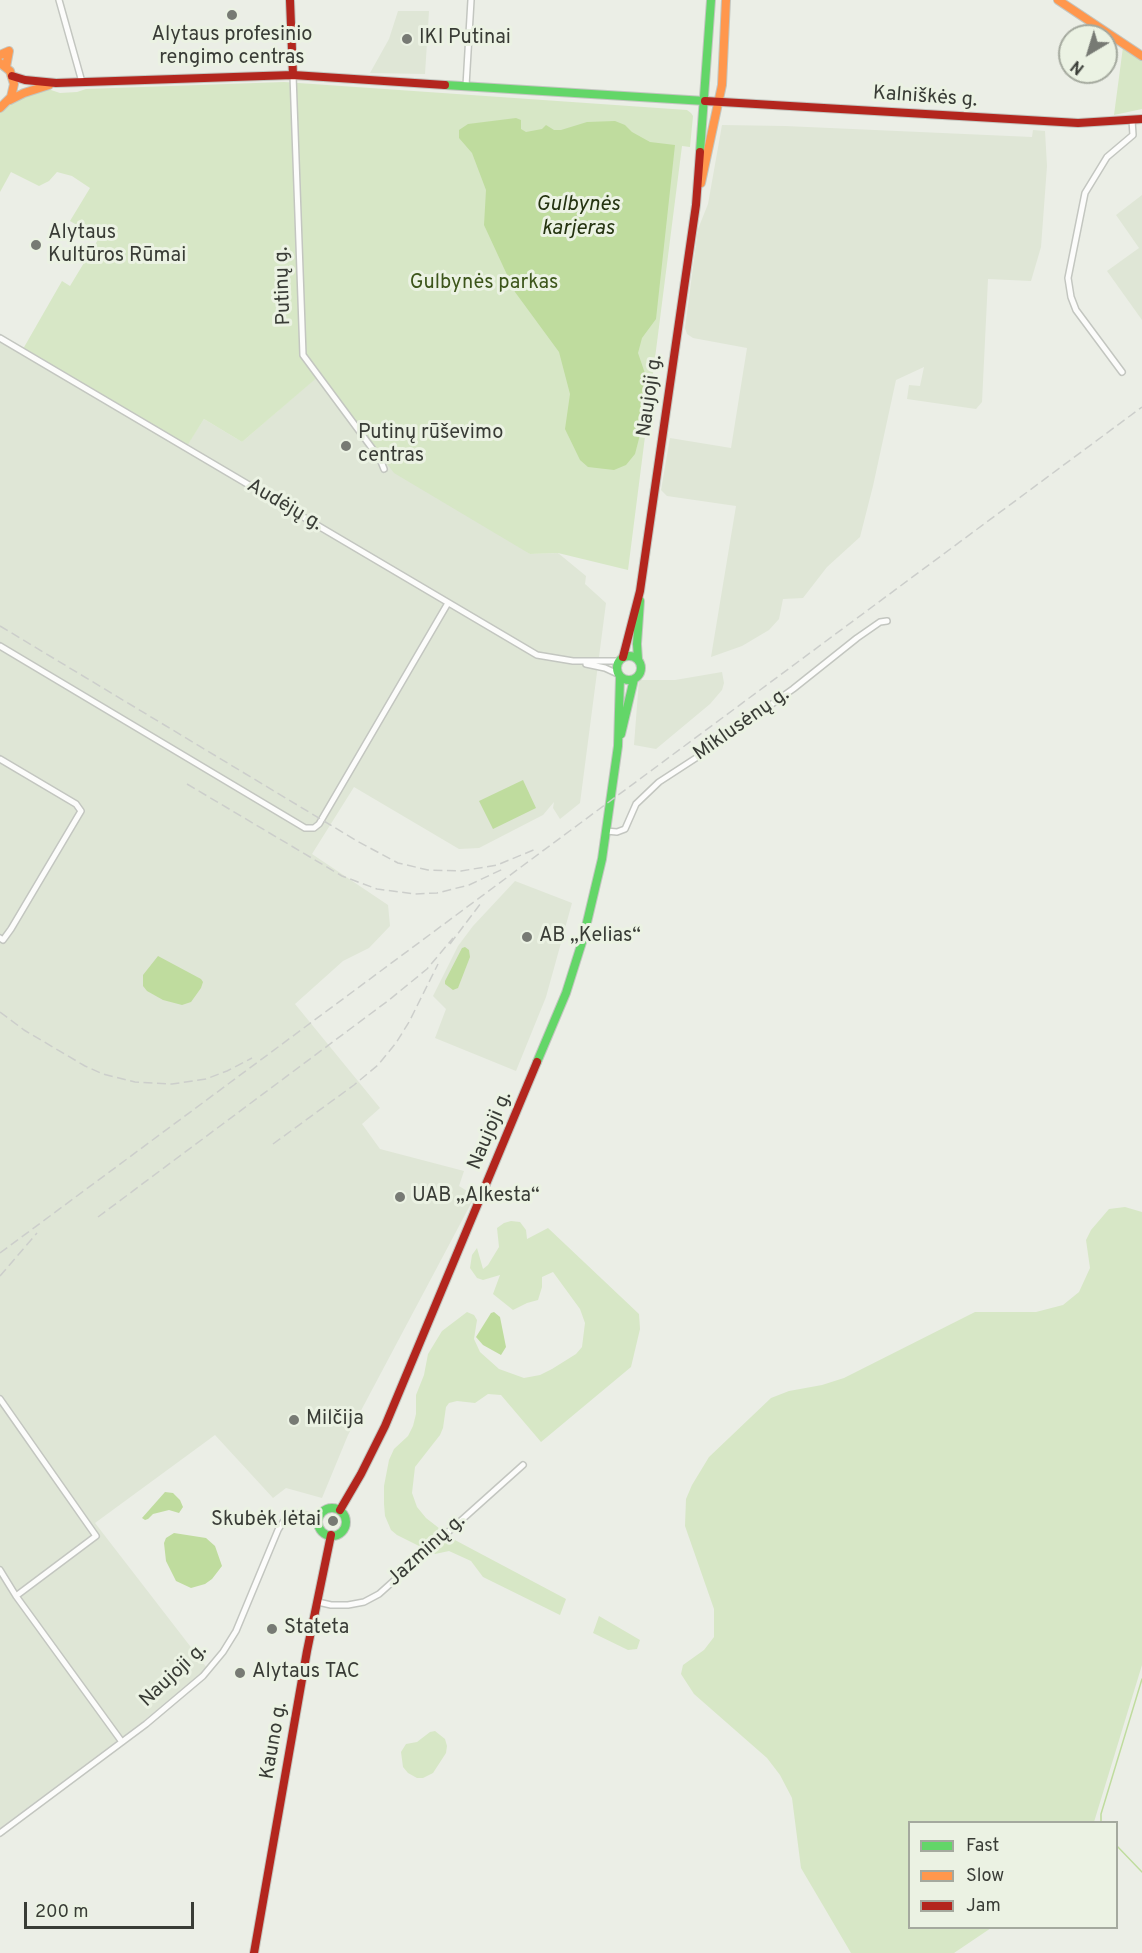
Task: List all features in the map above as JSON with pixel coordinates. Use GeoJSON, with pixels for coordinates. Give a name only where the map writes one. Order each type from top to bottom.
{"type":"FeatureCollection","features":[{"type":"Feature","properties":{"kind":"main road"},"geometry":{"type":"LineString","coordinates":[[290,0],[293,75]]}},
{"type":"Feature","properties":{"kind":"main road","name":"Naujoji g."},"geometry":{"type":"LineString","coordinates":[[621,659],[640,591],[696,205],[711,0]]}},
{"type":"Feature","properties":{"kind":"main road","name":"Naujoji g."},"geometry":{"type":"LineString","coordinates":[[696,205],[708,159],[722,85],[726,0]]}},
{"type":"Feature","properties":{"kind":"main road"},"geometry":{"type":"LineString","coordinates":[[1058,0],[1142,57]]}},
{"type":"Feature","properties":{"kind":"main road"},"geometry":{"type":"LineString","coordinates":[[0,55],[9,51],[9,58],[3,65],[12,76],[14,88],[9,101]]}},
{"type":"Feature","properties":{"kind":"main road"},"geometry":{"type":"LineString","coordinates":[[12,76],[25,80],[56,83],[293,75],[705,101]]}},
{"type":"Feature","properties":{"kind":"main road"},"geometry":{"type":"LineString","coordinates":[[0,108],[24,93],[56,83]]}},
{"type":"Feature","properties":{"kind":"main road","name":"Kalniškės g."},"geometry":{"type":"LineString","coordinates":[[705,101],[1078,123],[1142,119]]}},
{"type":"Feature","properties":{"kind":"main road","name":"Naujoji g."},"geometry":{"type":"LineString","coordinates":[[638,659],[640,591]]}},
{"type":"Feature","properties":{"kind":"main road"},"geometry":{"type":"LineString","coordinates":[[631,655],[638,659],[641,671],[634,679],[627,680],[619,675],[616,667],[621,659],[631,655]]}},
{"type":"Feature","properties":{"kind":"main road","name":"Naujoji g."},"geometry":{"type":"LineString","coordinates":[[340,1509],[385,1426],[556,1019],[578,956],[591,912],[606,831],[618,746],[621,685],[619,675]]}},
{"type":"Feature","properties":{"kind":"main road","name":"Naujoji g."},"geometry":{"type":"LineString","coordinates":[[618,746],[634,679]]}},
{"type":"Feature","properties":{"kind":"main road"},"geometry":{"type":"LineString","coordinates":[[327,1509],[340,1509],[345,1516],[346,1524],[339,1534],[331,1535],[321,1529],[319,1518],[327,1509]]}},
{"type":"Feature","properties":{"kind":"main road","name":"Kauno g."},"geometry":{"type":"LineString","coordinates":[[254,1953],[307,1652],[331,1535]]}},
{"type":"Feature","properties":{"kind":"street"},"geometry":{"type":"LineString","coordinates":[[59,0],[82,82]]}},
{"type":"Feature","properties":{"kind":"street"},"geometry":{"type":"LineString","coordinates":[[466,86],[471,0]]}},
{"type":"Feature","properties":{"kind":"street","name":"Putinų g."},"geometry":{"type":"LineString","coordinates":[[293,75],[303,356],[380,459],[384,469]]}},
{"type":"Feature","properties":{"kind":"street"},"geometry":{"type":"LineString","coordinates":[[1122,372],[1076,310],[1068,278],[1085,193],[1107,157],[1133,135],[1132,120]]}},
{"type":"Feature","properties":{"kind":"street","name":"Audėjų g."},"geometry":{"type":"LineString","coordinates":[[0,338],[537,654],[605,668],[619,675]]}},
{"type":"Feature","properties":{"kind":"street"},"geometry":{"type":"LineString","coordinates":[[0,646],[305,828],[314,828],[319,824],[448,603]]}},
{"type":"Feature","properties":{"kind":"street","name":"Miklusėnų g."},"geometry":{"type":"LineString","coordinates":[[606,831],[617,832],[625,829],[636,804],[659,782],[794,689],[857,638],[880,622],[888,621]]}},
{"type":"Feature","properties":{"kind":"street","name":"Audėjų g."},"geometry":{"type":"LineString","coordinates":[[573,661],[621,659]]}},
{"type":"Feature","properties":{"kind":"street"},"geometry":{"type":"LineString","coordinates":[[0,759],[76,804],[81,811],[11,929],[3,940],[0,938]]}},
{"type":"Feature","properties":{"kind":"street"},"geometry":{"type":"LineString","coordinates":[[0,1400],[96,1536],[16,1596]]}},
{"type":"Feature","properties":{"kind":"street","name":"Jazminų g."},"geometry":{"type":"LineString","coordinates":[[318,1602],[348,1605],[364,1602],[379,1594],[524,1465]]}},
{"type":"Feature","properties":{"kind":"street","name":"Naujoji g."},"geometry":{"type":"LineString","coordinates":[[0,1833],[122,1742],[203,1676],[223,1652],[236,1631],[278,1530],[293,1513],[319,1518]]}},
{"type":"Feature","properties":{"kind":"street"},"geometry":{"type":"LineString","coordinates":[[0,1570],[16,1596],[122,1742]]}},
{"type":"Feature","properties":{"kind":"shaded area"},"geometry":{"type":"Polygon","coordinates":[[[398,11],[429,11],[425,74],[370,73],[389,39],[398,11]]]}},
{"type":"Feature","properties":{"kind":"shaded area"},"geometry":{"type":"Polygon","coordinates":[[[722,125],[1032,137],[1033,130],[1045,131],[1047,166],[1041,247],[1031,281],[988,279],[982,402],[976,409],[907,399],[909,385],[920,386],[924,367],[896,380],[860,537],[827,567],[803,598],[783,599],[779,619],[769,630],[742,646],[711,657],[736,506],[667,496],[661,490],[670,438],[731,448],[747,348],[693,338],[687,334],[685,328],[698,229],[708,204],[722,125]]]}},
{"type":"Feature","properties":{"kind":"shaded area"},"geometry":{"type":"Polygon","coordinates":[[[1142,195],[1142,320],[1107,271],[1139,248],[1116,215],[1142,195]]]}},
{"type":"Feature","properties":{"kind":"shaded area"},"geometry":{"type":"Polygon","coordinates":[[[0,335],[187,445],[204,419],[242,442],[319,375],[530,554],[558,553],[586,576],[585,584],[606,603],[580,803],[560,819],[553,808],[554,802],[543,815],[479,848],[459,849],[354,787],[312,854],[388,905],[390,926],[369,948],[343,961],[295,1004],[380,1108],[362,1124],[380,1149],[464,1171],[459,1186],[475,1196],[348,1435],[322,1498],[286,1488],[273,1498],[215,1435],[95,1523],[207,1668],[141,1723],[0,1828],[0,335]]]}},
{"type":"Feature","properties":{"kind":"shaded area"},"geometry":{"type":"Polygon","coordinates":[[[722,672],[724,683],[722,690],[710,704],[656,749],[634,745],[639,680],[675,680],[722,672]]]}},
{"type":"Feature","properties":{"kind":"shaded area"},"geometry":{"type":"Polygon","coordinates":[[[515,881],[572,903],[546,997],[516,1071],[435,1038],[446,1009],[433,996],[458,946],[473,926],[515,881]]]}},
{"type":"Feature","properties":{"kind":"green space"},"geometry":{"type":"Polygon","coordinates":[[[1123,47],[1142,60],[1142,109],[1114,115],[1123,47]]]}},
{"type":"Feature","properties":{"kind":"green space","name":"Gulbynės parkas"},"geometry":{"type":"Polygon","coordinates":[[[284,82],[687,110],[691,113],[693,116],[690,147],[682,146],[628,570],[558,553],[530,554],[394,473],[320,375],[242,442],[204,419],[187,446],[23,349],[62,281],[70,286],[99,238],[70,221],[90,188],[72,176],[57,172],[49,181],[39,186],[11,172],[0,192],[0,110],[41,90],[60,93],[86,89],[284,82]]]}},
{"type":"Feature","properties":{"kind":"green space"},"geometry":{"type":"Polygon","coordinates":[[[1125,1207],[1142,1212],[1142,1665],[1094,1821],[908,1821],[908,1929],[990,1929],[954,1953],[851,1953],[801,1868],[792,1798],[780,1775],[767,1758],[694,1694],[681,1674],[683,1665],[704,1650],[714,1637],[714,1609],[685,1526],[686,1499],[709,1457],[771,1398],[789,1391],[844,1378],[975,1312],[1036,1312],[1063,1305],[1079,1292],[1090,1268],[1086,1240],[1091,1230],[1109,1209],[1125,1207]]]}},
{"type":"Feature","properties":{"kind":"green space"},"geometry":{"type":"Polygon","coordinates":[[[511,1221],[520,1222],[526,1230],[527,1239],[548,1228],[639,1314],[640,1329],[631,1367],[541,1442],[501,1395],[488,1394],[475,1403],[457,1401],[449,1403],[446,1407],[440,1435],[415,1467],[412,1493],[417,1507],[426,1518],[453,1539],[566,1599],[560,1615],[483,1577],[471,1561],[449,1551],[435,1554],[397,1535],[391,1530],[385,1516],[384,1486],[389,1460],[394,1449],[408,1436],[413,1426],[416,1414],[416,1395],[424,1375],[428,1354],[442,1331],[467,1312],[474,1315],[477,1320],[474,1339],[480,1352],[499,1369],[524,1378],[540,1375],[552,1369],[576,1354],[582,1347],[585,1323],[580,1309],[553,1272],[542,1277],[538,1300],[513,1310],[493,1294],[500,1275],[483,1280],[477,1278],[470,1268],[472,1255],[477,1248],[483,1269],[488,1265],[499,1247],[497,1228],[511,1221]]]}},
{"type":"Feature","properties":{"kind":"green space"},"geometry":{"type":"Polygon","coordinates":[[[599,1616],[640,1640],[637,1649],[628,1650],[593,1633],[599,1616]]]}},
{"type":"Feature","properties":{"kind":"green space"},"geometry":{"type":"Polygon","coordinates":[[[435,1731],[445,1739],[446,1753],[433,1773],[417,1778],[403,1767],[401,1752],[406,1744],[417,1742],[435,1731]]]}},
{"type":"Feature","properties":{"kind":"water","name":"Gulbynės karjeras"},"geometry":{"type":"Polygon","coordinates":[[[516,118],[521,120],[521,129],[526,132],[542,129],[546,125],[554,130],[561,130],[587,122],[615,121],[650,142],[675,145],[656,319],[642,338],[638,353],[650,388],[641,406],[642,427],[635,454],[626,465],[614,470],[588,467],[580,460],[565,429],[570,394],[559,352],[515,292],[484,225],[486,190],[472,153],[459,138],[459,130],[468,124],[516,118]]]}},
{"type":"Feature","properties":{"kind":"water"},"geometry":{"type":"Polygon","coordinates":[[[523,780],[536,808],[493,829],[479,801],[523,780]]]}},
{"type":"Feature","properties":{"kind":"water"},"geometry":{"type":"Polygon","coordinates":[[[462,948],[469,950],[470,957],[458,988],[453,990],[445,984],[445,981],[462,948]]]}},
{"type":"Feature","properties":{"kind":"water"},"geometry":{"type":"Polygon","coordinates":[[[158,956],[201,979],[203,982],[201,988],[191,1002],[182,1005],[163,1000],[147,991],[143,986],[143,975],[158,956]]]}},
{"type":"Feature","properties":{"kind":"water"},"geometry":{"type":"Polygon","coordinates":[[[494,1312],[500,1317],[506,1347],[501,1355],[483,1345],[476,1337],[491,1313],[494,1312]]]}},
{"type":"Feature","properties":{"kind":"water"},"geometry":{"type":"Polygon","coordinates":[[[165,1492],[173,1493],[180,1500],[183,1507],[179,1513],[169,1510],[153,1514],[145,1520],[142,1518],[165,1492]]]}},
{"type":"Feature","properties":{"kind":"water"},"geometry":{"type":"Polygon","coordinates":[[[174,1533],[206,1538],[215,1546],[222,1566],[205,1584],[191,1588],[176,1581],[166,1561],[164,1543],[166,1538],[174,1533]]]}},
{"type":"Feature","properties":{"kind":"waterway"},"geometry":{"type":"LineString","coordinates":[[1101,1821],[1101,1814],[1142,1679]]}},
{"type":"Feature","properties":{"kind":"waterway"},"geometry":{"type":"LineString","coordinates":[[1118,1847],[1142,1872]]}},
{"type":"Feature","properties":{"kind":"railway"},"geometry":{"type":"LineString","coordinates":[[0,1253],[1142,407]]}},
{"type":"Feature","properties":{"kind":"railway"},"geometry":{"type":"LineString","coordinates":[[0,626],[357,841],[398,863],[428,870],[461,871],[497,865],[536,849]]}},
{"type":"Feature","properties":{"kind":"railway"},"geometry":{"type":"LineString","coordinates":[[187,784],[342,876],[377,889],[415,894],[437,893],[469,885],[505,868]]}},
{"type":"Feature","properties":{"kind":"railway"},"geometry":{"type":"LineString","coordinates":[[450,944],[481,903]]}},
{"type":"Feature","properties":{"kind":"railway"},"geometry":{"type":"LineString","coordinates":[[98,1217],[389,1000],[427,969],[453,938]]}},
{"type":"Feature","properties":{"kind":"railway"},"geometry":{"type":"LineString","coordinates":[[273,1144],[378,1065],[409,1022],[438,964]]}},
{"type":"Feature","properties":{"kind":"railway"},"geometry":{"type":"LineString","coordinates":[[0,1012],[24,1030],[85,1066],[103,1074],[135,1082],[172,1084],[206,1079],[252,1058]]}},
{"type":"Feature","properties":{"kind":"railway"},"geometry":{"type":"LineString","coordinates":[[0,1276],[37,1233]]}},
{"type":"Feature","properties":{"kind":"traffic: fast"},"geometry":{"type":"LineString","coordinates":[[700,152],[711,0]]}},
{"type":"Feature","properties":{"kind":"traffic: fast"},"geometry":{"type":"LineString","coordinates":[[445,85],[705,101]]}},
{"type":"Feature","properties":{"kind":"traffic: fast"},"geometry":{"type":"LineString","coordinates":[[638,659],[640,601]]}},
{"type":"Feature","properties":{"kind":"traffic: fast"},"geometry":{"type":"LineString","coordinates":[[624,656],[634,656],[641,663],[641,668],[641,673],[634,680],[624,680],[617,673],[617,663],[624,656]]}},
{"type":"Feature","properties":{"kind":"traffic: fast"},"geometry":{"type":"LineString","coordinates":[[537,1062],[566,993],[583,939],[602,859],[618,746],[620,677]]}},
{"type":"Feature","properties":{"kind":"traffic: fast"},"geometry":{"type":"LineString","coordinates":[[621,734],[634,679]]}},
{"type":"Feature","properties":{"kind":"traffic: fast"},"geometry":{"type":"LineString","coordinates":[[332,1508],[342,1512],[346,1522],[342,1532],[332,1536],[322,1532],[318,1522],[322,1512],[332,1508]]}},
{"type":"Feature","properties":{"kind":"traffic: slow"},"geometry":{"type":"LineString","coordinates":[[701,183],[722,85],[726,0]]}},
{"type":"Feature","properties":{"kind":"traffic: slow"},"geometry":{"type":"LineString","coordinates":[[1058,0],[1142,56]]}},
{"type":"Feature","properties":{"kind":"traffic: slow"},"geometry":{"type":"LineString","coordinates":[[0,55],[9,51],[6,67]]}},
{"type":"Feature","properties":{"kind":"traffic: slow"},"geometry":{"type":"LineString","coordinates":[[0,63],[10,71],[14,84],[11,97],[0,108]]}},
{"type":"Feature","properties":{"kind":"traffic: slow"},"geometry":{"type":"LineString","coordinates":[[10,100],[49,85]]}},
{"type":"Feature","properties":{"kind":"traffic: jam"},"geometry":{"type":"LineString","coordinates":[[290,0],[293,75]]}},
{"type":"Feature","properties":{"kind":"traffic: jam"},"geometry":{"type":"LineString","coordinates":[[12,76],[25,80],[56,83],[293,75],[445,85]]}},
{"type":"Feature","properties":{"kind":"traffic: jam"},"geometry":{"type":"LineString","coordinates":[[705,101],[1078,123],[1142,119]]}},
{"type":"Feature","properties":{"kind":"traffic: jam"},"geometry":{"type":"LineString","coordinates":[[623,657],[640,591],[696,205],[700,152]]}},
{"type":"Feature","properties":{"kind":"traffic: jam"},"geometry":{"type":"LineString","coordinates":[[340,1510],[385,1426],[537,1062]]}},
{"type":"Feature","properties":{"kind":"traffic: jam"},"geometry":{"type":"LineString","coordinates":[[254,1953],[307,1651],[331,1535]]}},
{"type":"Feature","properties":{"kind":"place","name":"Alytaus profesinio rengimo centras"},"geometry":{"type":"Point","coordinates":[232,15]}},
{"type":"Feature","properties":{"kind":"place","name":"IKI Putinai"},"geometry":{"type":"Point","coordinates":[407,39]}},
{"type":"Feature","properties":{"kind":"place","name":"Alytaus Kultūros Rūmai"},"geometry":{"type":"Point","coordinates":[36,245]}},
{"type":"Feature","properties":{"kind":"place","name":"Putinų rūševimo centras"},"geometry":{"type":"Point","coordinates":[346,446]}},
{"type":"Feature","properties":{"kind":"place","name":"AB „Kelias“"},"geometry":{"type":"Point","coordinates":[527,937]}},
{"type":"Feature","properties":{"kind":"place","name":"UAB „Alkesta“"},"geometry":{"type":"Point","coordinates":[400,1197]}},
{"type":"Feature","properties":{"kind":"place","name":"Milčija"},"geometry":{"type":"Point","coordinates":[294,1420]}},
{"type":"Feature","properties":{"kind":"place","name":"Skubėk lėtai"},"geometry":{"type":"Point","coordinates":[333,1521]}},
{"type":"Feature","properties":{"kind":"place","name":"Stateta"},"geometry":{"type":"Point","coordinates":[272,1629]}},
{"type":"Feature","properties":{"kind":"place","name":"Alytaus TAC"},"geometry":{"type":"Point","coordinates":[240,1673]}}]}
